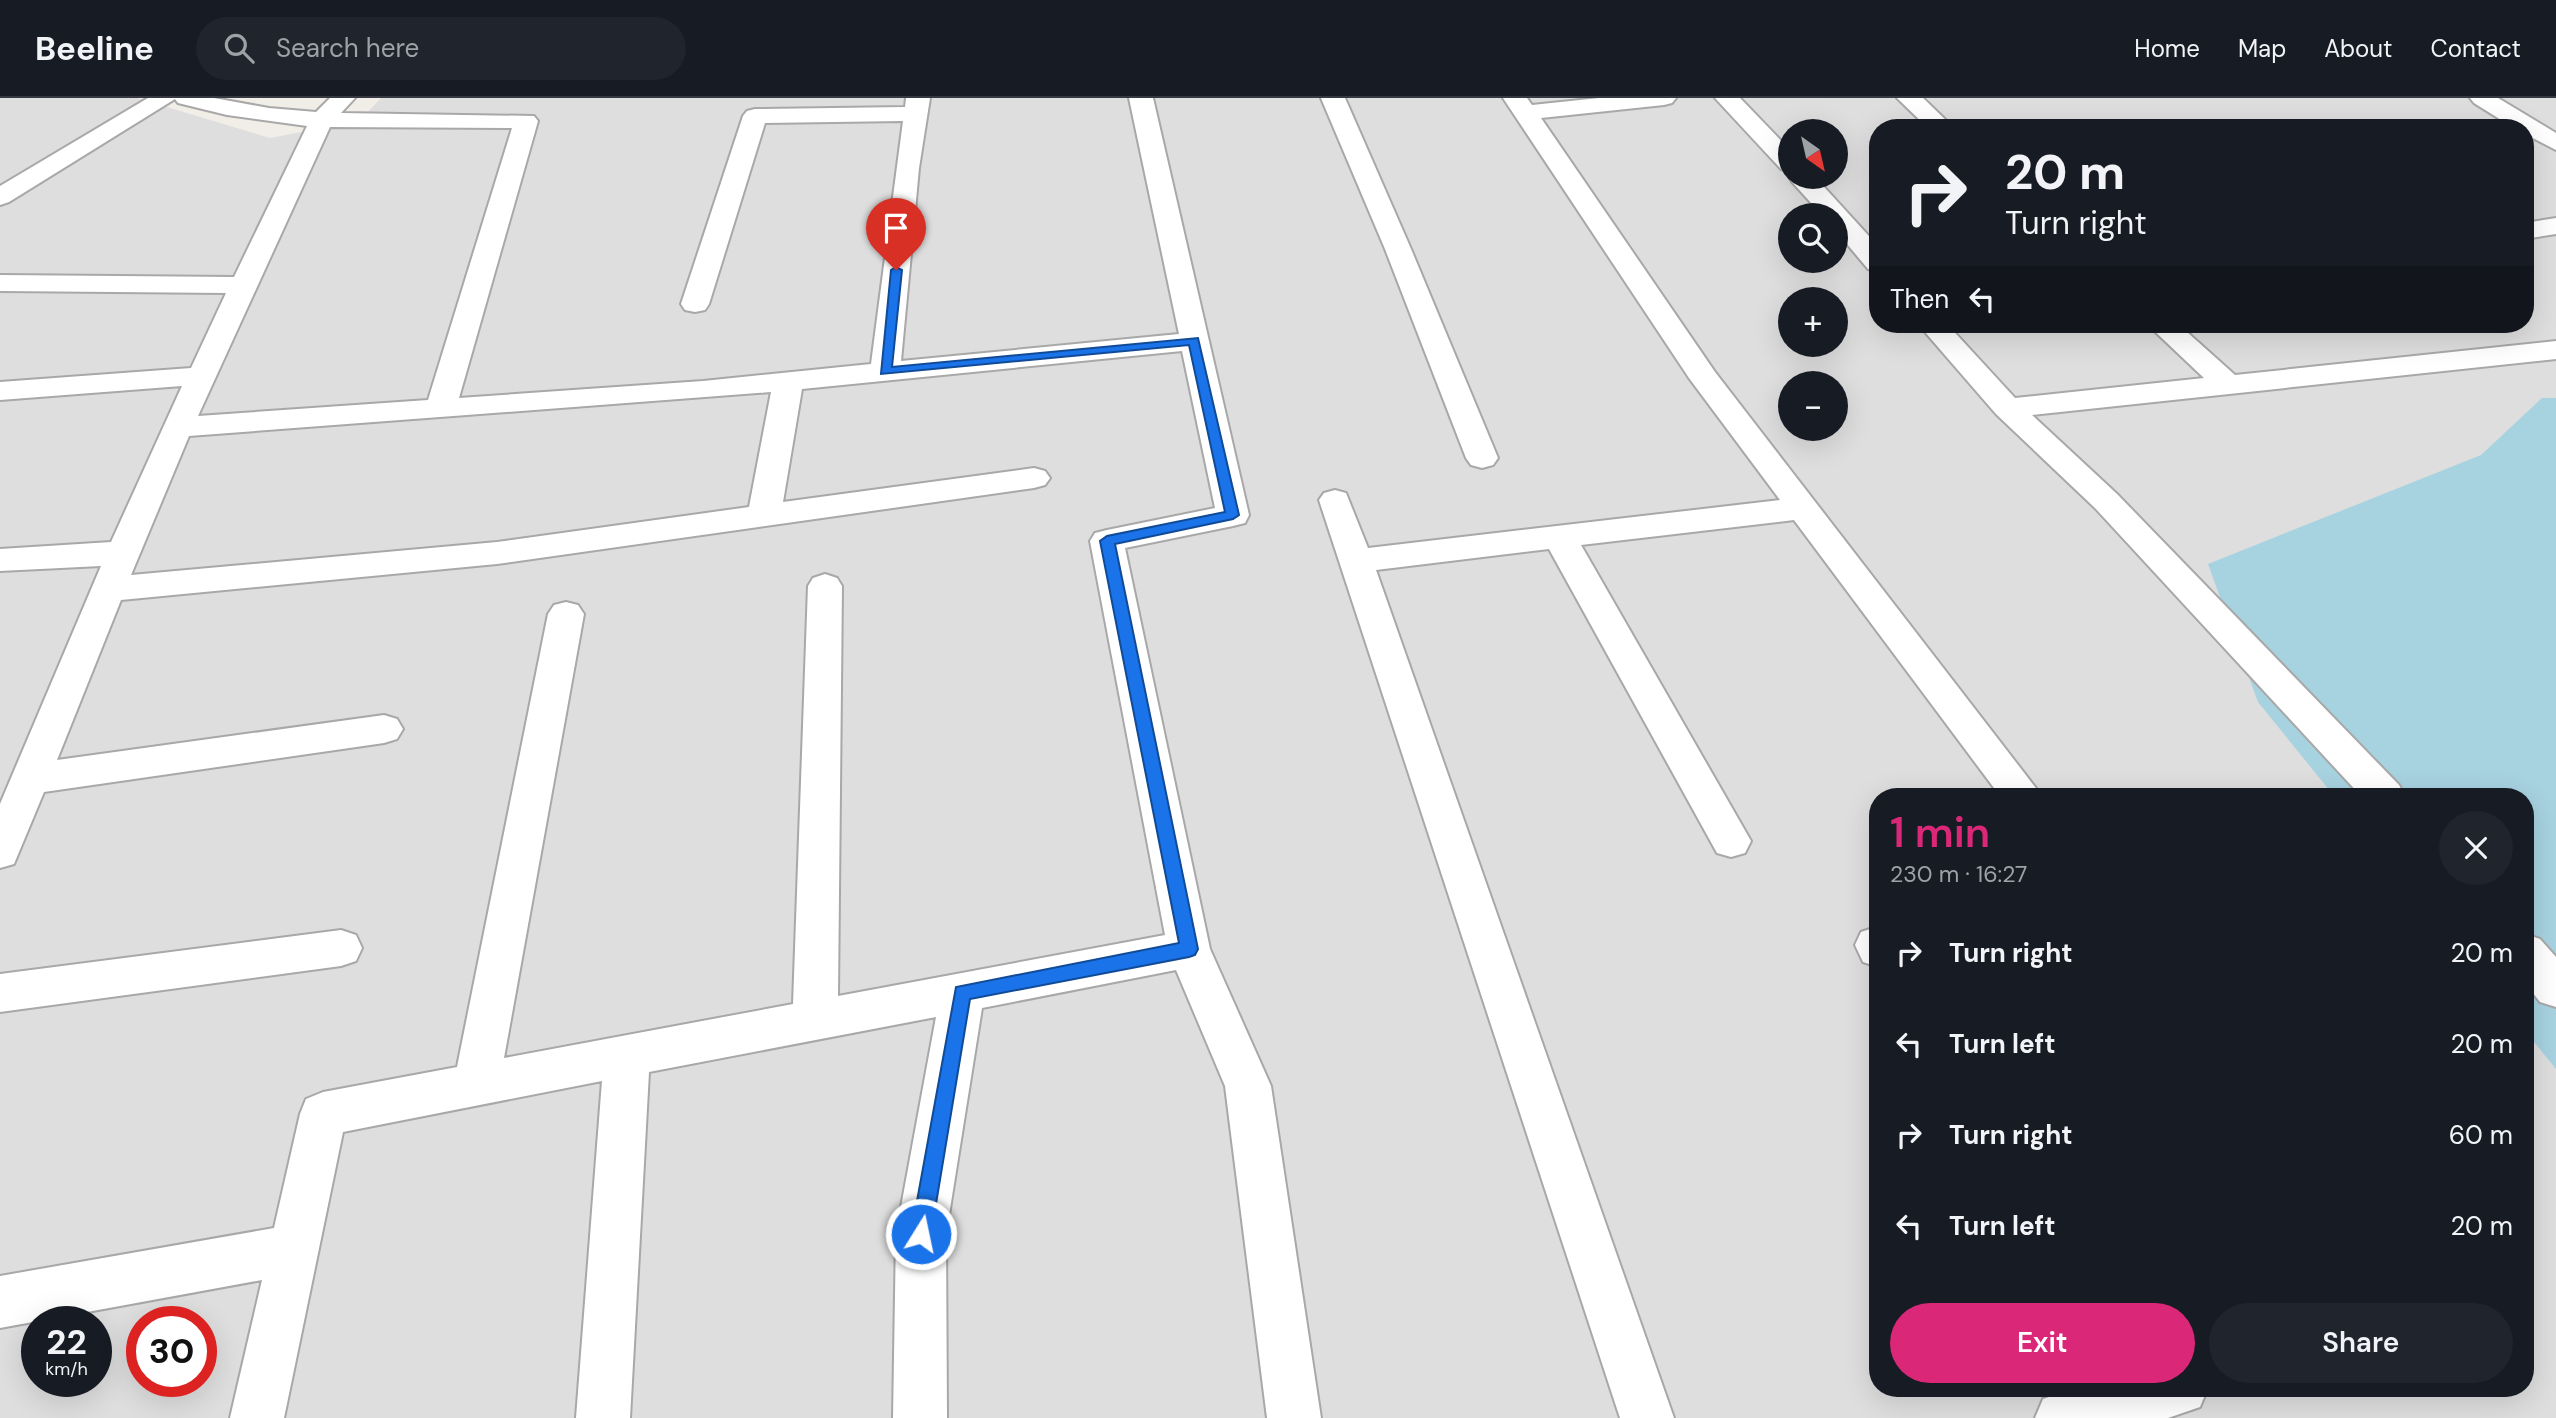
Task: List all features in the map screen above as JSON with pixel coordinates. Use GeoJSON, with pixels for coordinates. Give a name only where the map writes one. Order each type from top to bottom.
{"type":"FeatureCollection","features":[{"type":"Feature","properties":{"kind":"street"},"geometry":{"type":"LineString","coordinates":[[0,197],[164,98]]}},
{"type":"Feature","properties":{"kind":"street"},"geometry":{"type":"LineString","coordinates":[[0,852],[178,427],[321,120],[343,98]]}},
{"type":"Feature","properties":{"kind":"street"},"geometry":{"type":"LineString","coordinates":[[1141,98],[1233,515],[1107,541],[1189,949],[1248,1086],[1294,1418]]}},
{"type":"Feature","properties":{"kind":"street"},"geometry":{"type":"LineString","coordinates":[[1333,98],[1398,249],[1482,458]]}},
{"type":"Feature","properties":{"kind":"street"},"geometry":{"type":"LineString","coordinates":[[1520,105],[1664,98]]}},
{"type":"Feature","properties":{"kind":"street"},"geometry":{"type":"LineString","coordinates":[[1727,98],[1778,151]]}},
{"type":"Feature","properties":{"kind":"street"},"geometry":{"type":"LineString","coordinates":[[1909,98],[1932,119]]}},
{"type":"Feature","properties":{"kind":"street"},"geometry":{"type":"LineString","coordinates":[[2482,98],[2517,119]]}},
{"type":"Feature","properties":{"kind":"street"},"geometry":{"type":"LineString","coordinates":[[190,99],[229,110],[321,120],[526,121],[441,408]]}},
{"type":"Feature","properties":{"kind":"street"},"geometry":{"type":"LineString","coordinates":[[1520,105],[1704,378],[2016,788]]}},
{"type":"Feature","properties":{"kind":"street"},"geometry":{"type":"LineString","coordinates":[[695,304],[755,116],[917,106],[886,372]]}},
{"type":"Feature","properties":{"kind":"street"},"geometry":{"type":"LineString","coordinates":[[2534,130],[2556,143]]}},
{"type":"Feature","properties":{"kind":"street"},"geometry":{"type":"LineString","coordinates":[[1812,189],[1825,203]]}},
{"type":"Feature","properties":{"kind":"street"},"geometry":{"type":"LineString","coordinates":[[2534,230],[2556,226]]}},
{"type":"Feature","properties":{"kind":"street"},"geometry":{"type":"LineString","coordinates":[[1848,229],[1869,253]]}},
{"type":"Feature","properties":{"kind":"street"},"geometry":{"type":"LineString","coordinates":[[0,283],[244,285]]}},
{"type":"Feature","properties":{"kind":"street"},"geometry":{"type":"LineString","coordinates":[[1940,333],[2007,408],[2106,501],[2377,788]]}},
{"type":"Feature","properties":{"kind":"street"},"geometry":{"type":"LineString","coordinates":[[2171,333],[2229,385]]}},
{"type":"Feature","properties":{"kind":"street"},"geometry":{"type":"LineString","coordinates":[[178,427],[788,381],[1194,341]]}},
{"type":"Feature","properties":{"kind":"street"},"geometry":{"type":"LineString","coordinates":[[2007,408],[2556,350]]}},
{"type":"Feature","properties":{"kind":"street"},"geometry":{"type":"LineString","coordinates":[[0,391],[202,376]]}},
{"type":"Feature","properties":{"kind":"street"},"geometry":{"type":"LineString","coordinates":[[764,516],[788,381]]}},
{"type":"Feature","properties":{"kind":"street"},"geometry":{"type":"LineString","coordinates":[[108,589],[496,553],[1034,478]]}},
{"type":"Feature","properties":{"kind":"street"},"geometry":{"type":"LineString","coordinates":[[1335,500],[1647,1418]]}},
{"type":"Feature","properties":{"kind":"street"},"geometry":{"type":"LineString","coordinates":[[1356,561],[1802,508]]}},
{"type":"Feature","properties":{"kind":"street"},"geometry":{"type":"LineString","coordinates":[[1559,537],[1731,841]]}},
{"type":"Feature","properties":{"kind":"street"},"geometry":{"type":"LineString","coordinates":[[0,559],[123,553]]}},
{"type":"Feature","properties":{"kind":"street"},"geometry":{"type":"LineString","coordinates":[[815,1020],[825,586]]}},
{"type":"Feature","properties":{"kind":"street"},"geometry":{"type":"LineString","coordinates":[[476,1084],[566,614]]}},
{"type":"Feature","properties":{"kind":"street"},"geometry":{"type":"LineString","coordinates":[[30,779],[384,729]]}},
{"type":"Feature","properties":{"kind":"street"},"geometry":{"type":"LineString","coordinates":[[0,993],[341,948]]}},
{"type":"Feature","properties":{"kind":"street"},"geometry":{"type":"LineString","coordinates":[[257,1418],[323,1114],[1189,949]]}},
{"type":"Feature","properties":{"kind":"street"},"geometry":{"type":"LineString","coordinates":[[2534,962],[2556,988]]}},
{"type":"Feature","properties":{"kind":"street"},"geometry":{"type":"LineString","coordinates":[[920,1418],[921,1234],[962,992]]}},
{"type":"Feature","properties":{"kind":"street"},"geometry":{"type":"LineString","coordinates":[[603,1418],[627,1056]]}},
{"type":"Feature","properties":{"kind":"street"},"geometry":{"type":"LineString","coordinates":[[0,1302],[294,1249]]}},
{"type":"Feature","properties":{"kind":"street"},"geometry":{"type":"LineString","coordinates":[[2062,1418],[2131,1397]]}},
{"type":"Feature","properties":{"kind":"shaded area"},"geometry":{"type":"Polygon","coordinates":[[[0,98],[137,98],[270,138],[359,121],[381,98],[2556,98],[2556,1418],[0,1418],[0,98]]]}},
{"type":"Feature","properties":{"kind":"water"},"geometry":{"type":"Polygon","coordinates":[[[2542,398],[2556,398],[2556,1069],[2534,1042],[2534,788],[2328,788],[2258,702],[2208,564],[2481,455],[2542,398]]]}},
{"type":"Feature","properties":{"kind":"route"},"geometry":{"type":"LineString","coordinates":[[896,270],[886,372],[1194,341],[1233,515],[1107,541],[1189,949],[962,992],[921,1234]]}}]}
